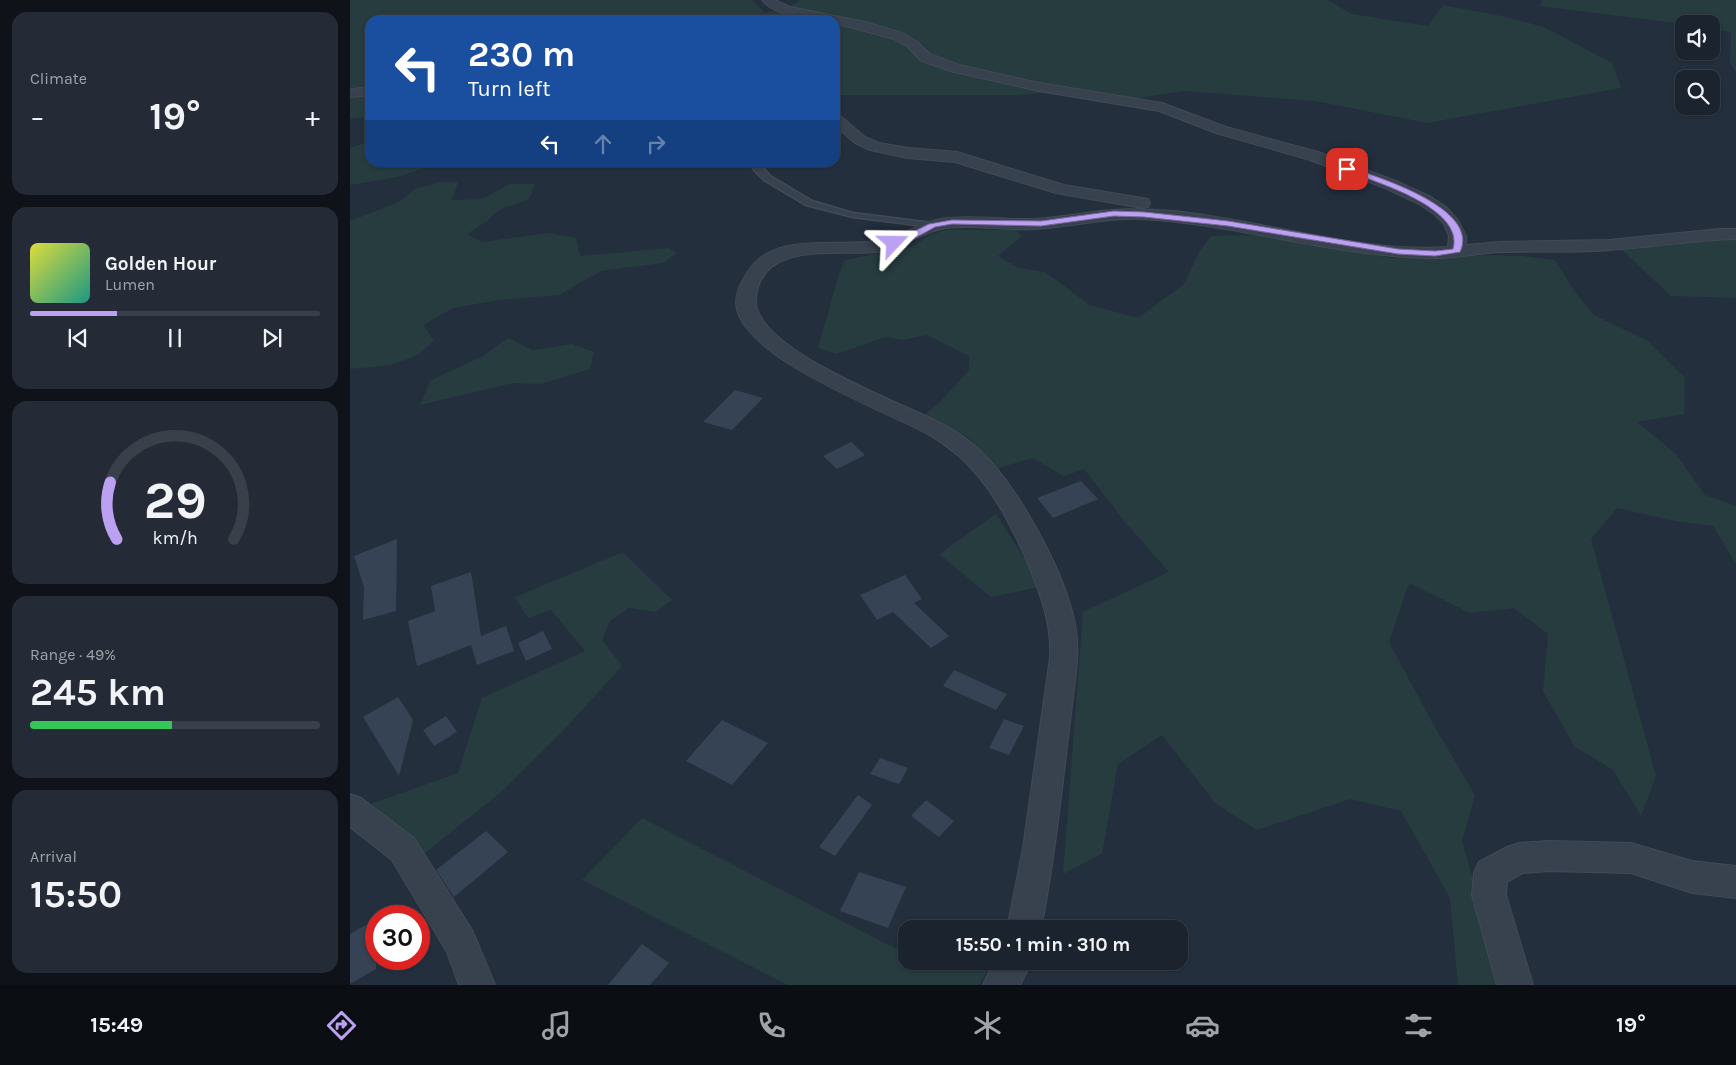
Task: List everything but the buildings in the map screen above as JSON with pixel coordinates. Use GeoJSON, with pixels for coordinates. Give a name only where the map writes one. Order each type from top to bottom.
{"type":"FeatureCollection","features":[{"type":"Feature","properties":{"kind":"street"},"geometry":{"type":"LineString","coordinates":[[768,0],[772,4],[787,10],[812,15]]}},
{"type":"Feature","properties":{"kind":"street"},"geometry":{"type":"LineString","coordinates":[[840,21],[898,36],[912,44],[925,57],[955,68],[1048,89],[1162,107],[1179,112],[1228,133],[1309,155],[1409,192],[1437,209],[1455,228],[1459,241],[1457,251]]}},
{"type":"Feature","properties":{"kind":"street"},"geometry":{"type":"LineString","coordinates":[[350,93],[365,92]]}},
{"type":"Feature","properties":{"kind":"street"},"geometry":{"type":"LineString","coordinates":[[840,123],[860,140],[875,147],[908,153],[957,157],[1062,190],[1147,204],[1228,224]]}},
{"type":"Feature","properties":{"kind":"street"},"geometry":{"type":"LineString","coordinates":[[1026,920],[1034,888],[1064,643],[1060,616],[1049,583],[1019,516],[992,477],[972,456],[949,437],[853,392],[764,337],[751,322],[745,301],[751,279],[757,268],[769,259],[783,253],[803,249],[884,246],[905,240],[932,225],[952,222],[1041,224],[1114,214],[1144,214],[1228,224],[1398,252],[1435,254],[1497,248],[1605,245],[1693,236],[1736,234]]}},
{"type":"Feature","properties":{"kind":"street"},"geometry":{"type":"LineString","coordinates":[[350,808],[403,849],[460,942],[478,985]]}},
{"type":"Feature","properties":{"kind":"street"},"geometry":{"type":"LineString","coordinates":[[1515,985],[1489,895],[1491,873],[1519,858],[1549,856],[1631,858],[1692,878],[1736,882]]}},
{"type":"Feature","properties":{"kind":"street"},"geometry":{"type":"LineString","coordinates":[[1001,985],[1009,970]]}},
{"type":"Feature","properties":{"kind":"lane"},"geometry":{"type":"LineString","coordinates":[[756,167],[767,178],[809,203],[853,215],[932,225]]}},
{"type":"Feature","properties":{"kind":"green space"},"geometry":{"type":"Polygon","coordinates":[[[350,0],[752,0],[765,13],[789,7],[800,0],[1327,0],[1352,14],[1428,26],[1443,5],[1502,16],[1544,27],[1612,63],[1621,88],[1427,123],[1315,101],[1185,91],[1117,101],[1075,91],[1015,95],[840,95],[840,15],[365,15],[365,87],[350,87],[350,0]]]}},
{"type":"Feature","properties":{"kind":"green space"},"geometry":{"type":"Polygon","coordinates":[[[1543,0],[1736,0],[1736,72],[1730,63],[1731,32],[1720,30],[1720,15],[1675,15],[1675,23],[1539,6],[1543,0]]]}},
{"type":"Feature","properties":{"kind":"green space"},"geometry":{"type":"Polygon","coordinates":[[[365,94],[365,117],[350,119],[350,96],[365,94]]]}},
{"type":"Feature","properties":{"kind":"green space"},"geometry":{"type":"Polygon","coordinates":[[[365,143],[365,167],[428,167],[397,177],[350,185],[350,148],[365,143]]]}},
{"type":"Feature","properties":{"kind":"green space"},"geometry":{"type":"Polygon","coordinates":[[[439,182],[458,182],[452,200],[482,199],[509,184],[535,184],[529,199],[499,210],[487,221],[467,234],[482,242],[549,233],[576,238],[580,256],[669,248],[677,253],[663,263],[601,271],[559,295],[499,300],[453,308],[423,325],[434,341],[418,355],[391,365],[350,369],[350,221],[399,202],[415,189],[439,182]]]}},
{"type":"Feature","properties":{"kind":"green space"},"geometry":{"type":"Polygon","coordinates":[[[945,230],[1016,230],[1022,236],[998,256],[1019,268],[1045,272],[1090,305],[1138,318],[1184,284],[1199,252],[1211,236],[1255,235],[1391,258],[1489,255],[1523,256],[1555,260],[1572,288],[1594,315],[1648,341],[1685,378],[1684,414],[1637,422],[1676,454],[1705,495],[1736,506],[1736,564],[1713,526],[1675,521],[1617,508],[1591,539],[1656,776],[1641,816],[1613,770],[1575,747],[1543,691],[1548,634],[1514,608],[1470,613],[1409,583],[1389,642],[1433,724],[1475,795],[1462,841],[1503,985],[1458,985],[1450,898],[1401,811],[1350,799],[1257,830],[1216,804],[1162,735],[1118,764],[1102,854],[1063,874],[1083,612],[1169,572],[1125,522],[1084,469],[1064,476],[1033,458],[995,469],[969,438],[924,415],[939,403],[969,370],[969,356],[927,335],[903,340],[885,337],[837,354],[818,348],[839,274],[845,260],[911,247],[928,236],[945,230]]]}},
{"type":"Feature","properties":{"kind":"green space"},"geometry":{"type":"Polygon","coordinates":[[[1721,238],[1736,239],[1736,298],[1671,296],[1621,249],[1721,238]]]}},
{"type":"Feature","properties":{"kind":"green space"},"geometry":{"type":"Polygon","coordinates":[[[508,338],[533,350],[572,344],[594,352],[590,369],[541,384],[513,383],[420,405],[431,380],[483,356],[508,338]]]}},
{"type":"Feature","properties":{"kind":"green space"},"geometry":{"type":"Polygon","coordinates":[[[996,514],[1033,572],[1039,587],[991,597],[939,554],[996,514]]]}},
{"type":"Feature","properties":{"kind":"green space"},"geometry":{"type":"Polygon","coordinates":[[[623,552],[672,600],[656,612],[629,608],[610,621],[602,640],[622,666],[562,732],[499,794],[425,853],[371,804],[458,773],[482,698],[585,651],[551,610],[528,618],[515,597],[623,552]]]}},
{"type":"Feature","properties":{"kind":"green space"},"geometry":{"type":"Polygon","coordinates":[[[642,818],[898,950],[898,970],[987,970],[979,985],[788,985],[582,880],[642,818]]]}},
{"type":"Feature","properties":{"kind":"route"},"geometry":{"type":"LineString","coordinates":[[894,243],[905,240],[932,225],[952,222],[1020,225],[1114,214],[1144,214],[1228,224],[1398,252],[1435,254],[1457,251],[1459,241],[1455,228],[1437,209],[1409,192],[1347,169]]}}]}
